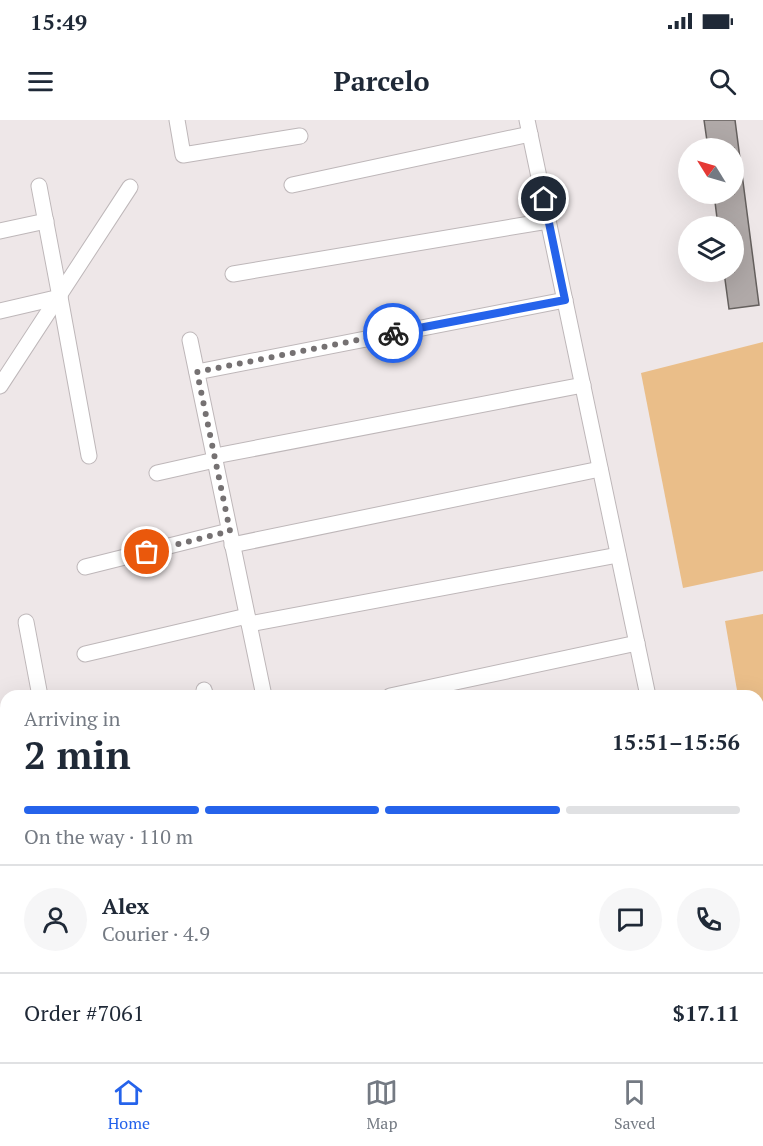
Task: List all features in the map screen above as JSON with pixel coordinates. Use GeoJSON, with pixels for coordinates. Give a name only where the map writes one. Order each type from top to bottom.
{"type":"FeatureCollection","features":[{"type":"Feature","properties":{"kind":"street"},"geometry":{"type":"LineString","coordinates":[[177,120],[183,155],[300,136]]}},
{"type":"Feature","properties":{"kind":"street"},"geometry":{"type":"LineString","coordinates":[[292,185],[529,127],[647,690]]}},
{"type":"Feature","properties":{"kind":"street"},"geometry":{"type":"LineString","coordinates":[[39,186],[89,456]]}},
{"type":"Feature","properties":{"kind":"street"},"geometry":{"type":"LineString","coordinates":[[0,386],[130,187]]}},
{"type":"Feature","properties":{"kind":"street"},"geometry":{"type":"LineString","coordinates":[[0,231],[46,221]]}},
{"type":"Feature","properties":{"kind":"street"},"geometry":{"type":"LineString","coordinates":[[233,274],[548,221]]}},
{"type":"Feature","properties":{"kind":"street"},"geometry":{"type":"LineString","coordinates":[[0,311],[60,297]]}},
{"type":"Feature","properties":{"kind":"street"},"geometry":{"type":"LineString","coordinates":[[197,372],[565,300]]}},
{"type":"Feature","properties":{"kind":"street"},"geometry":{"type":"LineString","coordinates":[[190,340],[263,690]]}},
{"type":"Feature","properties":{"kind":"street"},"geometry":{"type":"LineString","coordinates":[[157,473],[215,458],[583,385]]}},
{"type":"Feature","properties":{"kind":"street"},"geometry":{"type":"LineString","coordinates":[[85,567],[600,469]]}},
{"type":"Feature","properties":{"kind":"street"},"geometry":{"type":"LineString","coordinates":[[86,654],[248,620],[618,555]]}},
{"type":"Feature","properties":{"kind":"street"},"geometry":{"type":"LineString","coordinates":[[26,621],[39,690]]}},
{"type":"Feature","properties":{"kind":"street"},"geometry":{"type":"LineString","coordinates":[[418,690],[637,643]]}},
{"type":"Feature","properties":{"kind":"shaded area"},"geometry":{"type":"Polygon","coordinates":[[[763,342],[763,571],[683,588],[641,373],[763,342]]]}},
{"type":"Feature","properties":{"kind":"shaded area"},"geometry":{"type":"Polygon","coordinates":[[[763,614],[763,690],[737,690],[725,621],[763,614]]]}},
{"type":"Feature","properties":{"kind":"building"},"geometry":{"type":"Polygon","coordinates":[[[704,120],[735,120],[737,138],[707,138],[704,120]]]}},
{"type":"Feature","properties":{"kind":"building"},"geometry":{"type":"Polygon","coordinates":[[[744,189],[759,305],[729,309],[725,282],[744,282],[744,216],[717,216],[715,204],[744,204],[744,189]]]}},
{"type":"Feature","properties":{"kind":"way so far"},"geometry":{"type":"LineString","coordinates":[[147,552],[230,531],[197,372],[393,333]]}},
{"type":"Feature","properties":{"kind":"route"},"geometry":{"type":"LineString","coordinates":[[393,333],[565,300],[544,199]]}}]}
